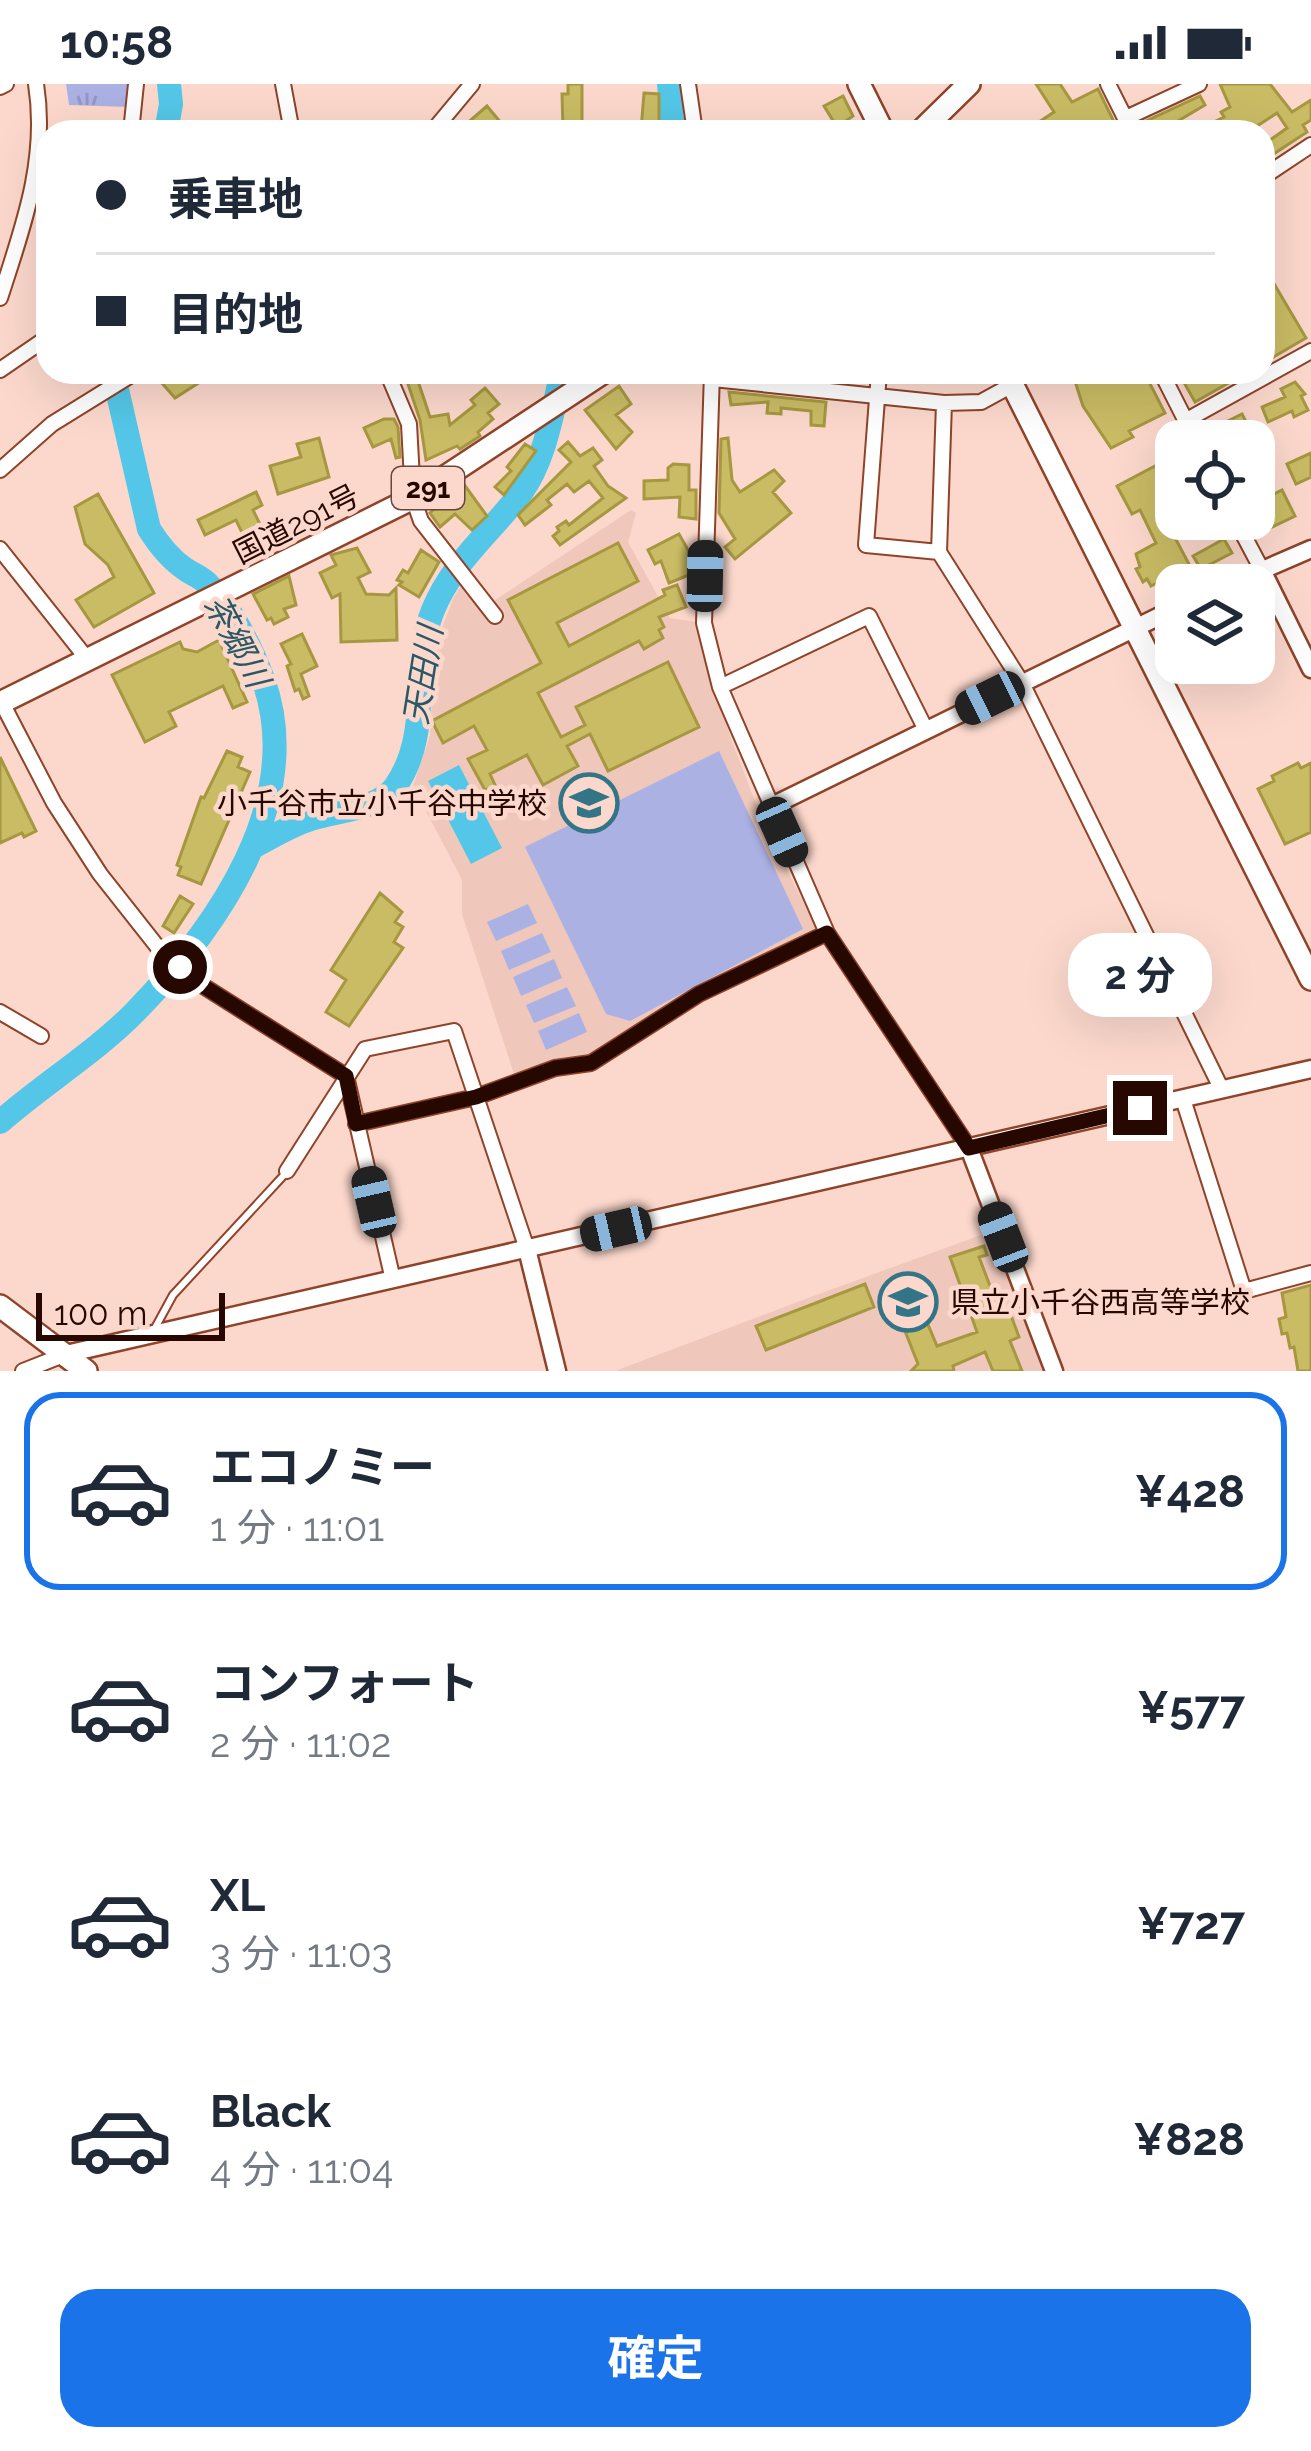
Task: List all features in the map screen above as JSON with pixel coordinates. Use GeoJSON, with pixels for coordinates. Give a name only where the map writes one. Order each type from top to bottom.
{"type":"FeatureCollection","features":[{"type":"Feature","properties":{"kind":"main road"},"geometry":{"type":"LineString","coordinates":[[859,84],[873,120]]}},
{"type":"Feature","properties":{"kind":"main road"},"geometry":{"type":"LineString","coordinates":[[932,120],[969,84]]}},
{"type":"Feature","properties":{"kind":"main road","name":"国道291号"},"geometry":{"type":"LineString","coordinates":[[1,703],[412,498],[586,384]]}},
{"type":"Feature","properties":{"kind":"main road"},"geometry":{"type":"LineString","coordinates":[[1012,384],[1311,979]]}},
{"type":"Feature","properties":{"kind":"main road"},"geometry":{"type":"LineString","coordinates":[[0,1306],[86,1371]]}},
{"type":"Feature","properties":{"kind":"street"},"geometry":{"type":"LineString","coordinates":[[36,84],[42,120]]}},
{"type":"Feature","properties":{"kind":"street"},"geometry":{"type":"LineString","coordinates":[[132,120],[136,84]]}},
{"type":"Feature","properties":{"kind":"street"},"geometry":{"type":"LineString","coordinates":[[283,84],[290,120]]}},
{"type":"Feature","properties":{"kind":"street"},"geometry":{"type":"LineString","coordinates":[[442,120],[472,84]]}},
{"type":"Feature","properties":{"kind":"street"},"geometry":{"type":"LineString","coordinates":[[688,84],[693,120]]}},
{"type":"Feature","properties":{"kind":"street"},"geometry":{"type":"LineString","coordinates":[[1108,84],[1126,120]]}},
{"type":"Feature","properties":{"kind":"street"},"geometry":{"type":"LineString","coordinates":[[1138,120],[1199,84]]}},
{"type":"Feature","properties":{"kind":"street"},"geometry":{"type":"LineString","coordinates":[[1275,168],[1311,145]]}},
{"type":"Feature","properties":{"kind":"street"},"geometry":{"type":"LineString","coordinates":[[0,298],[30,205],[36,164]]}},
{"type":"Feature","properties":{"kind":"street"},"geometry":{"type":"LineString","coordinates":[[1,369],[36,345]]}},
{"type":"Feature","properties":{"kind":"street"},"geometry":{"type":"LineString","coordinates":[[1275,371],[1311,351]]}},
{"type":"Feature","properties":{"kind":"street"},"geometry":{"type":"LineString","coordinates":[[0,355],[1,369]]}},
{"type":"Feature","properties":{"kind":"street"},"geometry":{"type":"LineString","coordinates":[[0,470],[52,424],[118,384]]}},
{"type":"Feature","properties":{"kind":"street"},"geometry":{"type":"LineString","coordinates":[[392,384],[409,424],[412,498],[421,521],[495,616]]}},
{"type":"Feature","properties":{"kind":"street"},"geometry":{"type":"LineString","coordinates":[[713,384],[704,623],[720,687],[827,933],[969,1148],[1054,1371]]}},
{"type":"Feature","properties":{"kind":"street"},"geometry":{"type":"LineString","coordinates":[[779,384],[944,404],[981,402],[1002,384]]}},
{"type":"Feature","properties":{"kind":"street"},"geometry":{"type":"LineString","coordinates":[[878,384],[866,545],[939,552]]}},
{"type":"Feature","properties":{"kind":"street"},"geometry":{"type":"LineString","coordinates":[[1167,384],[1185,420]]}},
{"type":"Feature","properties":{"kind":"street"},"geometry":{"type":"LineString","coordinates":[[1187,420],[1252,384]]}},
{"type":"Feature","properties":{"kind":"street"},"geometry":{"type":"LineString","coordinates":[[944,404],[939,552],[1022,683],[1222,1090]]}},
{"type":"Feature","properties":{"kind":"street"},"geometry":{"type":"LineString","coordinates":[[0,549],[88,660]]}},
{"type":"Feature","properties":{"kind":"street"},"geometry":{"type":"LineString","coordinates":[[1275,564],[1311,549]]}},
{"type":"Feature","properties":{"kind":"street"},"geometry":{"type":"LineString","coordinates":[[1275,596],[1311,669]]}},
{"type":"Feature","properties":{"kind":"street"},"geometry":{"type":"LineString","coordinates":[[720,687],[868,616],[926,730]]}},
{"type":"Feature","properties":{"kind":"street"},"geometry":{"type":"LineString","coordinates":[[770,807],[1155,618]]}},
{"type":"Feature","properties":{"kind":"street"},"geometry":{"type":"LineString","coordinates":[[1,703],[54,802],[100,874],[160,950],[200,984],[346,1076],[393,1280]]}},
{"type":"Feature","properties":{"kind":"street"},"geometry":{"type":"LineString","coordinates":[[356,1124],[476,1097],[555,1068],[591,1063],[699,994],[827,933]]}},
{"type":"Feature","properties":{"kind":"street"},"geometry":{"type":"LineString","coordinates":[[0,1012],[41,1036]]}},
{"type":"Feature","properties":{"kind":"street"},"geometry":{"type":"LineString","coordinates":[[287,1171],[365,1049],[454,1031],[527,1249],[557,1371]]}},
{"type":"Feature","properties":{"kind":"street"},"geometry":{"type":"LineString","coordinates":[[23,1371],[66,1354],[1311,1069]]}},
{"type":"Feature","properties":{"kind":"street"},"geometry":{"type":"LineString","coordinates":[[1183,1099],[1244,1291],[1311,1273]]}},
{"type":"Feature","properties":{"kind":"lane"},"geometry":{"type":"LineString","coordinates":[[151,1335],[173,1295],[287,1171]]}},
{"type":"Feature","properties":{"kind":"shaded area","name":"小千谷市立小千谷中学校"},"geometry":{"type":"Polygon","coordinates":[[[631,510],[636,513],[628,542],[670,618],[697,622],[731,739],[765,827],[817,929],[592,1058],[542,1065],[515,1077],[462,914],[462,880],[413,786],[430,736],[435,646],[469,573],[492,602],[631,510]]]}},
{"type":"Feature","properties":{"kind":"shaded area"},"geometry":{"type":"Polygon","coordinates":[[[459,765],[502,848],[471,864],[428,781],[459,765]]]}},
{"type":"Feature","properties":{"kind":"shaded area","name":"県立小千谷西高等学校"},"geometry":{"type":"Polygon","coordinates":[[[992,1231],[1044,1371],[615,1371],[816,1295],[992,1231]]]}},
{"type":"Feature","properties":{"kind":"green space"},"geometry":{"type":"Polygon","coordinates":[[[66,84],[132,84],[129,107],[69,105],[66,84]]]}},
{"type":"Feature","properties":{"kind":"green space"},"geometry":{"type":"Polygon","coordinates":[[[719,751],[803,929],[630,1021],[606,1014],[525,847],[719,751]]]}},
{"type":"Feature","properties":{"kind":"green space"},"geometry":{"type":"Polygon","coordinates":[[[528,904],[537,923],[496,941],[487,922],[528,904]]]}},
{"type":"Feature","properties":{"kind":"green space"},"geometry":{"type":"Polygon","coordinates":[[[542,933],[551,952],[509,970],[501,951],[542,933]]]}},
{"type":"Feature","properties":{"kind":"green space"},"geometry":{"type":"Polygon","coordinates":[[[554,959],[562,978],[521,996],[513,977],[554,959]]]}},
{"type":"Feature","properties":{"kind":"green space"},"geometry":{"type":"Polygon","coordinates":[[[567,987],[576,1006],[534,1023],[526,1005],[567,987]]]}},
{"type":"Feature","properties":{"kind":"green space"},"geometry":{"type":"Polygon","coordinates":[[[579,1013],[587,1032],[546,1050],[538,1031],[579,1013]]]}},
{"type":"Feature","properties":{"kind":"building"},"geometry":{"type":"Polygon","coordinates":[[[568,84],[582,84],[582,120],[563,120],[562,94],[568,94],[568,84]]]}},
{"type":"Feature","properties":{"kind":"building"},"geometry":{"type":"Polygon","coordinates":[[[1036,84],[1060,84],[1072,102],[1098,89],[1113,120],[1042,120],[1054,112],[1036,84]]]}},
{"type":"Feature","properties":{"kind":"building"},"geometry":{"type":"Polygon","coordinates":[[[1220,84],[1270,84],[1292,112],[1311,100],[1311,120],[1303,125],[1307,132],[1275,153],[1275,136],[1287,128],[1277,113],[1266,120],[1218,120],[1230,107],[1220,84]]]}},
{"type":"Feature","properties":{"kind":"building"},"geometry":{"type":"Polygon","coordinates":[[[644,93],[659,94],[659,120],[642,120],[644,93]]]}},
{"type":"Feature","properties":{"kind":"building"},"geometry":{"type":"Polygon","coordinates":[[[843,96],[853,116],[833,120],[824,106],[843,96]]]}},
{"type":"Feature","properties":{"kind":"building"},"geometry":{"type":"Polygon","coordinates":[[[1200,96],[1205,105],[1180,120],[1149,120],[1200,96]]]}},
{"type":"Feature","properties":{"kind":"building"},"geometry":{"type":"Polygon","coordinates":[[[487,106],[499,120],[471,120],[487,106]]]}},
{"type":"Feature","properties":{"kind":"building"},"geometry":{"type":"Polygon","coordinates":[[[1275,285],[1306,338],[1275,356],[1275,285]]]}},
{"type":"Feature","properties":{"kind":"building"},"geometry":{"type":"Polygon","coordinates":[[[1295,382],[1305,394],[1301,396],[1308,410],[1267,420],[1262,407],[1285,397],[1281,389],[1295,382]]]}},
{"type":"Feature","properties":{"kind":"building"},"geometry":{"type":"Polygon","coordinates":[[[163,384],[197,384],[175,398],[163,384]]]}},
{"type":"Feature","properties":{"kind":"building"},"geometry":{"type":"Polygon","coordinates":[[[408,384],[419,384],[430,417],[448,414],[450,425],[475,405],[471,400],[485,388],[499,404],[488,413],[493,419],[478,432],[480,436],[460,449],[457,446],[426,460],[408,384]]]}},
{"type":"Feature","properties":{"kind":"building"},"geometry":{"type":"Polygon","coordinates":[[[1076,384],[1150,384],[1165,413],[1129,431],[1133,437],[1111,448],[1083,406],[1076,384]]]}},
{"type":"Feature","properties":{"kind":"building"},"geometry":{"type":"Polygon","coordinates":[[[1185,384],[1227,384],[1195,402],[1185,384]]]}},
{"type":"Feature","properties":{"kind":"building"},"geometry":{"type":"Polygon","coordinates":[[[619,386],[631,404],[616,415],[632,432],[616,449],[585,410],[619,386]]]}},
{"type":"Feature","properties":{"kind":"building"},"geometry":{"type":"Polygon","coordinates":[[[729,392],[826,402],[824,426],[811,425],[811,411],[781,408],[781,414],[767,413],[768,402],[731,405],[729,392]]]}},
{"type":"Feature","properties":{"kind":"building"},"geometry":{"type":"Polygon","coordinates":[[[394,419],[398,427],[400,457],[396,458],[391,439],[373,447],[364,428],[394,419]]]}},
{"type":"Feature","properties":{"kind":"building"},"geometry":{"type":"Polygon","coordinates":[[[319,438],[329,477],[278,494],[270,466],[301,457],[297,444],[319,438]]]}},
{"type":"Feature","properties":{"kind":"building"},"geometry":{"type":"Polygon","coordinates":[[[728,438],[732,480],[740,492],[774,470],[784,481],[773,492],[791,513],[735,559],[725,547],[735,539],[719,513],[721,439],[728,438]]]}},
{"type":"Feature","properties":{"kind":"building"},"geometry":{"type":"Polygon","coordinates":[[[568,442],[580,456],[593,448],[602,460],[594,466],[608,486],[626,498],[560,545],[553,536],[557,527],[566,521],[569,525],[603,498],[589,481],[574,492],[567,484],[547,500],[551,505],[525,525],[518,515],[571,462],[559,450],[568,442]]]}},
{"type":"Feature","properties":{"kind":"building"},"geometry":{"type":"Polygon","coordinates":[[[525,444],[536,451],[504,495],[495,487],[511,471],[507,467],[525,444]]]}},
{"type":"Feature","properties":{"kind":"building"},"geometry":{"type":"Polygon","coordinates":[[[1311,453],[1311,477],[1296,484],[1287,464],[1311,453]]]}},
{"type":"Feature","properties":{"kind":"building"},"geometry":{"type":"Polygon","coordinates":[[[673,464],[689,465],[689,490],[696,490],[696,519],[679,517],[680,497],[644,499],[644,481],[668,480],[673,464]]]}},
{"type":"Feature","properties":{"kind":"building"},"geometry":{"type":"Polygon","coordinates":[[[1155,466],[1155,540],[1176,540],[1189,564],[1155,564],[1155,584],[1151,586],[1147,579],[1143,582],[1136,569],[1140,567],[1136,554],[1156,543],[1140,510],[1132,514],[1117,486],[1155,466]]]}},
{"type":"Feature","properties":{"kind":"building"},"geometry":{"type":"Polygon","coordinates":[[[463,483],[487,516],[472,530],[455,514],[440,527],[430,513],[463,483]]]}},
{"type":"Feature","properties":{"kind":"building"},"geometry":{"type":"Polygon","coordinates":[[[1282,490],[1295,516],[1275,526],[1275,494],[1282,490]]]}},
{"type":"Feature","properties":{"kind":"building"},"geometry":{"type":"Polygon","coordinates":[[[256,492],[262,505],[253,510],[273,551],[255,560],[236,520],[205,535],[198,520],[256,492]]]}},
{"type":"Feature","properties":{"kind":"building"},"geometry":{"type":"Polygon","coordinates":[[[98,494],[154,593],[94,627],[76,600],[114,577],[85,544],[75,507],[98,494]]]}},
{"type":"Feature","properties":{"kind":"building"},"geometry":{"type":"Polygon","coordinates":[[[679,534],[692,557],[694,573],[669,583],[661,561],[655,564],[648,550],[679,534]]]}},
{"type":"Feature","properties":{"kind":"building"},"geometry":{"type":"Polygon","coordinates":[[[1222,540],[1232,553],[1211,564],[1198,564],[1193,556],[1222,540]]]}},
{"type":"Feature","properties":{"kind":"building"},"geometry":{"type":"Polygon","coordinates":[[[618,543],[638,581],[557,623],[569,646],[677,585],[686,607],[659,617],[663,638],[644,649],[639,641],[538,693],[561,737],[585,725],[576,707],[668,662],[699,727],[608,771],[590,734],[567,746],[578,766],[543,785],[527,755],[490,774],[495,785],[485,790],[468,759],[487,750],[474,726],[443,743],[432,721],[541,663],[508,600],[618,543]]]}},
{"type":"Feature","properties":{"kind":"building"},"geometry":{"type":"Polygon","coordinates":[[[357,548],[370,572],[358,578],[366,594],[389,595],[396,588],[397,640],[341,642],[340,594],[332,598],[320,573],[336,565],[331,555],[357,548]]]}},
{"type":"Feature","properties":{"kind":"building"},"geometry":{"type":"Polygon","coordinates":[[[421,550],[439,562],[419,597],[397,580],[403,570],[408,573],[421,550]]]}},
{"type":"Feature","properties":{"kind":"building"},"geometry":{"type":"Polygon","coordinates":[[[289,576],[296,605],[284,609],[288,617],[274,624],[253,594],[289,576]]]}},
{"type":"Feature","properties":{"kind":"building"},"geometry":{"type":"Polygon","coordinates":[[[302,634],[317,666],[301,674],[309,696],[303,699],[299,689],[295,691],[287,666],[291,664],[281,644],[302,634]]]}},
{"type":"Feature","properties":{"kind":"building"},"geometry":{"type":"Polygon","coordinates":[[[219,640],[247,702],[233,708],[223,686],[169,712],[176,726],[145,742],[112,675],[180,642],[183,649],[197,652],[219,640]]]}},
{"type":"Feature","properties":{"kind":"building"},"geometry":{"type":"Polygon","coordinates":[[[227,751],[242,757],[238,767],[250,772],[201,884],[178,875],[181,867],[177,865],[201,797],[227,751]]]}},
{"type":"Feature","properties":{"kind":"building"},"geometry":{"type":"Polygon","coordinates":[[[0,757],[36,831],[0,843],[0,757]]]}},
{"type":"Feature","properties":{"kind":"building"},"geometry":{"type":"Polygon","coordinates":[[[1298,763],[1301,768],[1311,763],[1311,832],[1285,844],[1258,789],[1298,763]]]}},
{"type":"Feature","properties":{"kind":"building"},"geometry":{"type":"Polygon","coordinates":[[[380,893],[402,912],[395,922],[403,927],[394,942],[403,948],[349,1026],[326,1012],[346,980],[331,970],[380,893]]]}},
{"type":"Feature","properties":{"kind":"building"},"geometry":{"type":"Polygon","coordinates":[[[180,896],[193,904],[174,933],[163,926],[180,896]]]}},
{"type":"Feature","properties":{"kind":"building"},"geometry":{"type":"Polygon","coordinates":[[[984,1246],[987,1255],[979,1257],[1000,1312],[1009,1310],[1019,1337],[1010,1341],[1022,1371],[993,1371],[985,1352],[953,1366],[954,1371],[911,1371],[918,1364],[890,1293],[912,1286],[937,1346],[977,1332],[950,1257],[984,1246]]]}},
{"type":"Feature","properties":{"kind":"building"},"geometry":{"type":"Polygon","coordinates":[[[865,1284],[874,1307],[766,1350],[756,1326],[865,1284]]]}},
{"type":"Feature","properties":{"kind":"building"},"geometry":{"type":"Polygon","coordinates":[[[1311,1285],[1311,1371],[1298,1371],[1294,1347],[1290,1348],[1287,1333],[1282,1334],[1279,1319],[1286,1317],[1282,1293],[1311,1285]]]}},
{"type":"Feature","properties":{"kind":"waterway","name":"茶郷川"},"geometry":{"type":"LineString","coordinates":[[168,120],[169,84]]}},
{"type":"Feature","properties":{"kind":"waterway","name":"天田川"},"geometry":{"type":"LineString","coordinates":[[669,84],[672,120]]}},
{"type":"Feature","properties":{"kind":"waterway","name":"茶郷川"},"geometry":{"type":"LineString","coordinates":[[0,1122],[120,1026],[196,942],[246,860],[273,771],[273,725],[263,679],[217,593],[174,560],[149,529],[116,384]]}},
{"type":"Feature","properties":{"kind":"waterway","name":"天田川"},"geometry":{"type":"LineString","coordinates":[[253,847],[304,822],[378,800],[395,787],[414,745],[426,632],[433,610],[461,563],[530,479],[559,384]]}},
{"type":"Feature","properties":{"kind":"place","name":"小千谷市立小千谷中学校"},"geometry":{"type":"Point","coordinates":[589,803]}},
{"type":"Feature","properties":{"kind":"place","name":"県立小千谷西高等学校"},"geometry":{"type":"Point","coordinates":[908,1302]}},
{"type":"Feature","properties":{"kind":"route"},"geometry":{"type":"LineString","coordinates":[[180,967],[346,1076],[356,1124],[476,1097],[555,1068],[591,1063],[699,994],[827,933],[969,1148],[1140,1108]]}}]}
